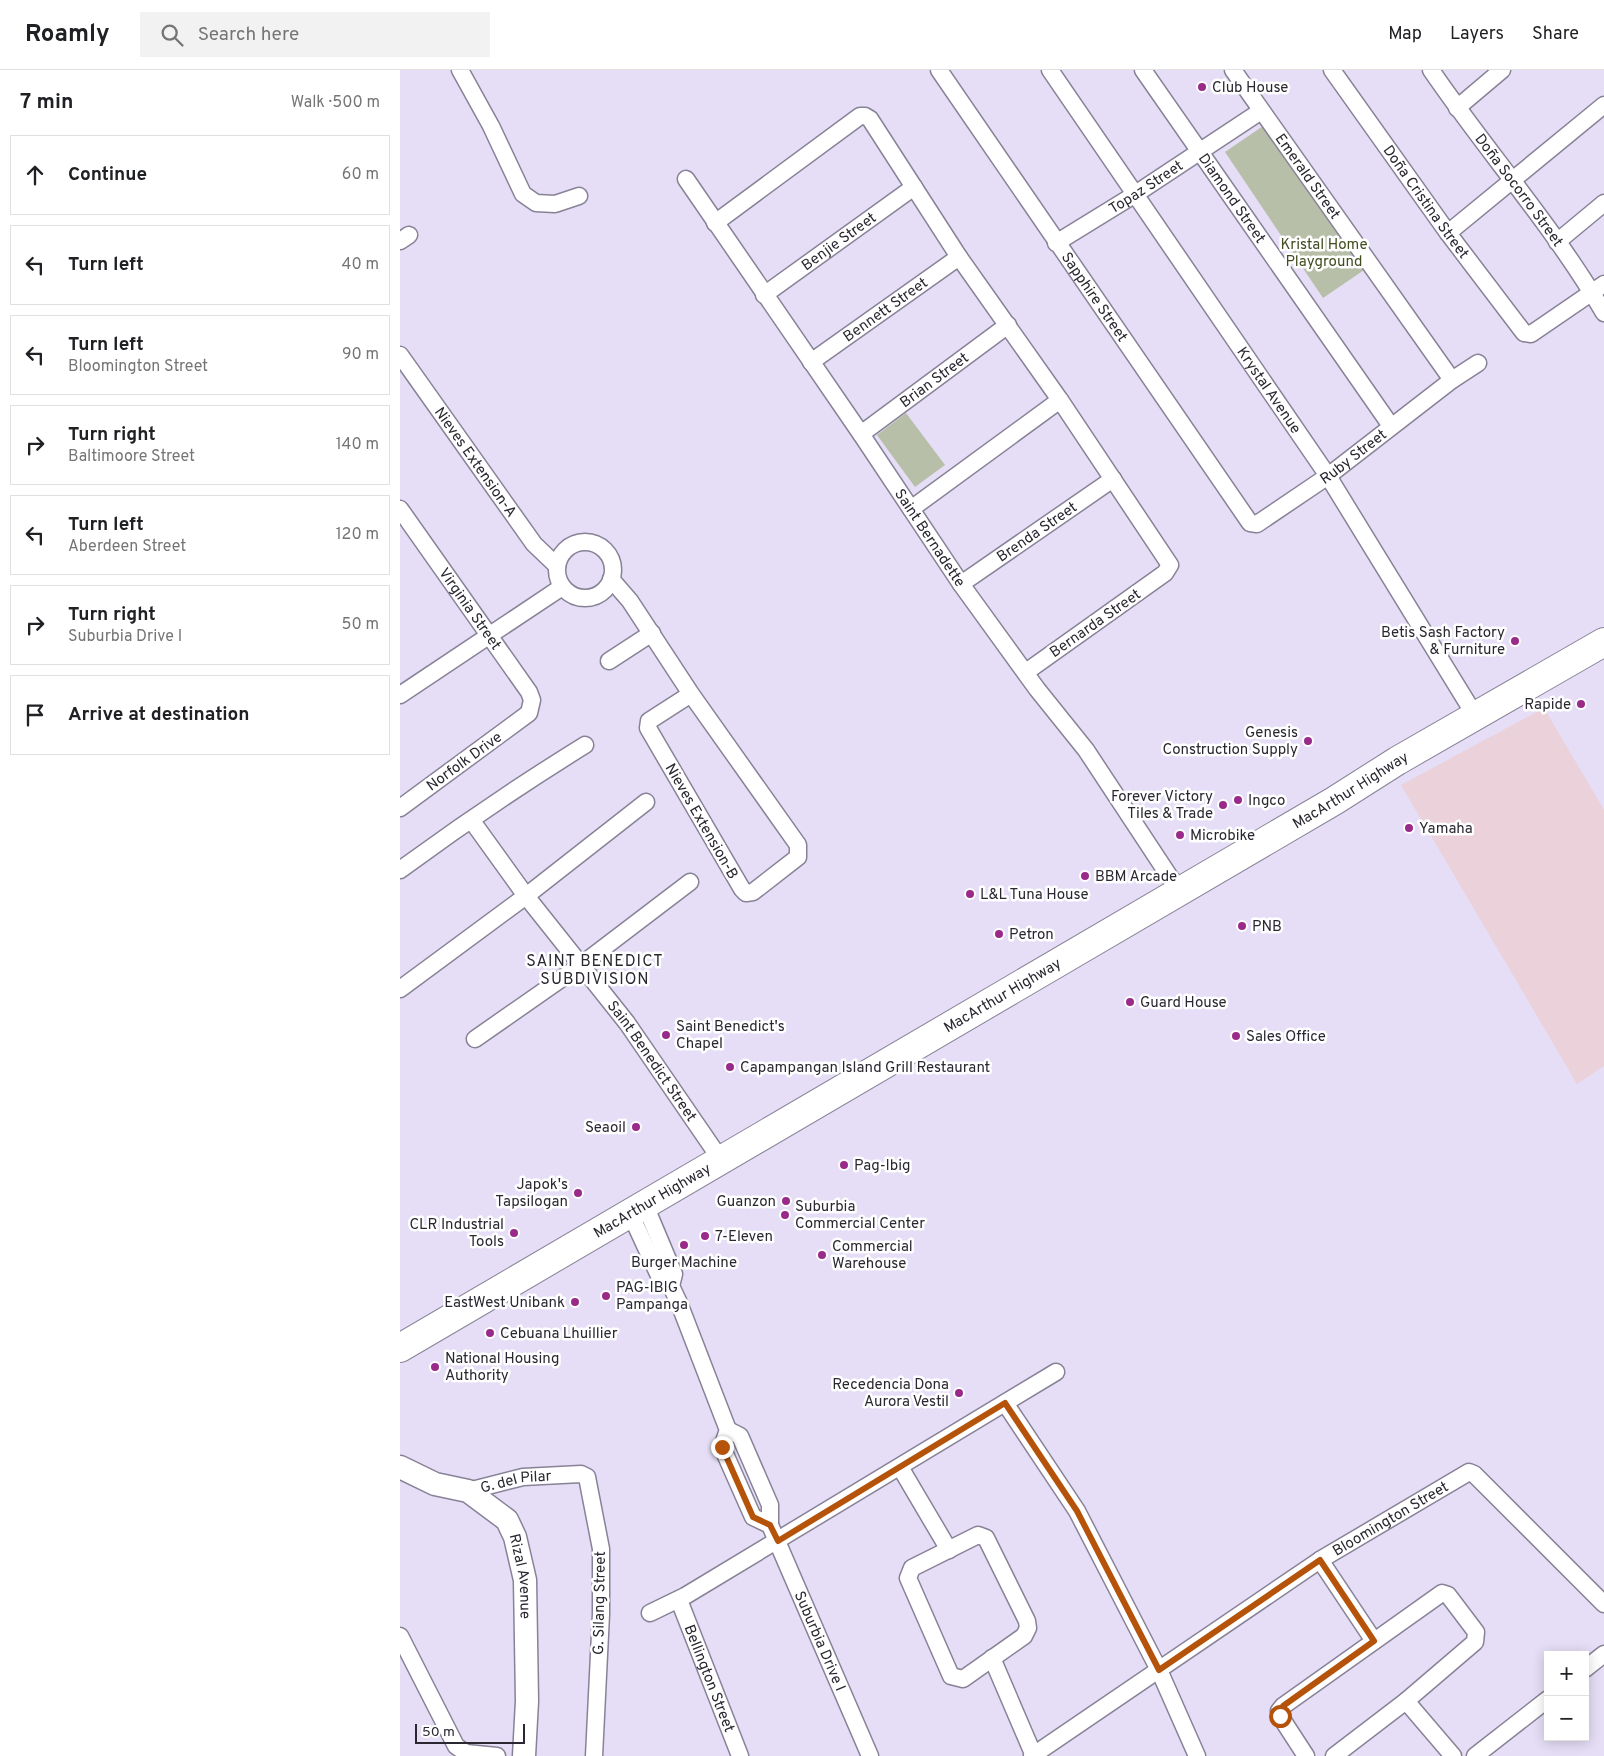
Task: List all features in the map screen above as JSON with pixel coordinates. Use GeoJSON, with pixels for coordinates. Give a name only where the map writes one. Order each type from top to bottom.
{"type":"FeatureCollection","features":[{"type":"Feature","properties":{"kind":"highway","name":"MacArthur Highway"},"geometry":{"type":"LineString","coordinates":[[400,1348],[1397,761],[1604,642]]}},
{"type":"Feature","properties":{"kind":"street"},"geometry":{"type":"LineString","coordinates":[[460,70],[491,126],[523,194],[536,203],[555,204],[579,196]]}},
{"type":"Feature","properties":{"kind":"street","name":"Sapphire Street"},"geometry":{"type":"LineString","coordinates":[[939,70],[1056,244],[1250,523]]}},
{"type":"Feature","properties":{"kind":"street","name":"Krystal Avenue"},"geometry":{"type":"LineString","coordinates":[[1050,70],[1328,476],[1476,717]]}},
{"type":"Feature","properties":{"kind":"street","name":"Diamond Street"},"geometry":{"type":"LineString","coordinates":[[1143,70],[1391,426]]}},
{"type":"Feature","properties":{"kind":"street","name":"Emerald Street"},"geometry":{"type":"LineString","coordinates":[[1233,70],[1452,380]]}},
{"type":"Feature","properties":{"kind":"street","name":"Doña Cristina Street"},"geometry":{"type":"LineString","coordinates":[[1332,70],[1448,233],[1524,333],[1530,334],[1598,288]]}},
{"type":"Feature","properties":{"kind":"street","name":"Doña Socorro Street"},"geometry":{"type":"LineString","coordinates":[[1431,70],[1456,108],[1557,242],[1598,288],[1604,313]]}},
{"type":"Feature","properties":{"kind":"street"},"geometry":{"type":"LineString","coordinates":[[1456,108],[1502,70]]}},
{"type":"Feature","properties":{"kind":"street"},"geometry":{"type":"LineString","coordinates":[[1448,233],[1604,105]]}},
{"type":"Feature","properties":{"kind":"street","name":"Topaz Street"},"geometry":{"type":"LineString","coordinates":[[1056,244],[1261,111]]}},
{"type":"Feature","properties":{"kind":"street"},"geometry":{"type":"LineString","coordinates":[[715,223],[860,116],[870,119],[959,257],[1008,325],[1113,479]]}},
{"type":"Feature","properties":{"kind":"street","name":"Saint Bernadette"},"geometry":{"type":"LineString","coordinates":[[686,179],[861,434],[961,584],[1026,672],[1037,690],[1086,750],[1179,891]]}},
{"type":"Feature","properties":{"kind":"street","name":"Benjie Street"},"geometry":{"type":"LineString","coordinates":[[764,295],[914,187]]}},
{"type":"Feature","properties":{"kind":"street"},"geometry":{"type":"LineString","coordinates":[[1557,242],[1604,202]]}},
{"type":"Feature","properties":{"kind":"street","name":"Bennett Street"},"geometry":{"type":"LineString","coordinates":[[811,362],[959,257]]}},
{"type":"Feature","properties":{"kind":"street","name":"Brian Street"},"geometry":{"type":"LineString","coordinates":[[861,434],[1008,325]]}},
{"type":"Feature","properties":{"kind":"street","name":"Nieves Extension-A"},"geometry":{"type":"LineString","coordinates":[[400,355],[534,544],[557,566]]}},
{"type":"Feature","properties":{"kind":"street","name":"Ruby Street"},"geometry":{"type":"LineString","coordinates":[[1250,523],[1257,524],[1328,476],[1452,380],[1478,363]]}},
{"type":"Feature","properties":{"kind":"street"},"geometry":{"type":"LineString","coordinates":[[911,509],[1060,400]]}},
{"type":"Feature","properties":{"kind":"street","name":"Bernarda Street"},"geometry":{"type":"LineString","coordinates":[[1026,672],[1165,573],[1170,565],[1113,479]]}},
{"type":"Feature","properties":{"kind":"street","name":"Brenda Street"},"geometry":{"type":"LineString","coordinates":[[961,584],[1113,479]]}},
{"type":"Feature","properties":{"kind":"street","name":"Virginia Street"},"geometry":{"type":"LineString","coordinates":[[400,509],[529,692],[532,700],[529,713]]}},
{"type":"Feature","properties":{"kind":"street"},"geometry":{"type":"LineString","coordinates":[[591,542],[606,552],[613,569],[611,578],[608,586],[593,597],[576,597],[562,586],[556,573],[559,557],[573,544],[591,542]]}},
{"type":"Feature","properties":{"kind":"street","name":"Nieves Extension-B"},"geometry":{"type":"LineString","coordinates":[[611,578],[652,633],[691,694],[798,846],[798,857],[753,892],[746,893],[742,889],[648,728],[649,722],[691,694]]}},
{"type":"Feature","properties":{"kind":"street"},"geometry":{"type":"LineString","coordinates":[[400,696],[562,586]]}},
{"type":"Feature","properties":{"kind":"street"},"geometry":{"type":"LineString","coordinates":[[609,661],[652,633]]}},
{"type":"Feature","properties":{"kind":"street","name":"Norfolk Drive"},"geometry":{"type":"LineString","coordinates":[[400,808],[529,713]]}},
{"type":"Feature","properties":{"kind":"street"},"geometry":{"type":"LineString","coordinates":[[400,870],[472,821],[505,794],[585,745]]}},
{"type":"Feature","properties":{"kind":"street"},"geometry":{"type":"LineString","coordinates":[[400,989],[526,896],[646,802]]}},
{"type":"Feature","properties":{"kind":"street","name":"Saint Benedict Street"},"geometry":{"type":"LineString","coordinates":[[472,821],[526,896],[631,1029],[721,1160]]}},
{"type":"Feature","properties":{"kind":"street"},"geometry":{"type":"LineString","coordinates":[[475,1039],[581,965],[690,882]]}},
{"type":"Feature","properties":{"kind":"street","name":"Suburbia Drive I"},"geometry":{"type":"LineString","coordinates":[[638,1209],[661,1280],[671,1286],[728,1430],[740,1436],[770,1505],[770,1525],[870,1756]]}},
{"type":"Feature","properties":{"kind":"street"},"geometry":{"type":"LineString","coordinates":[[650,1613],[678,1600],[778,1541],[1056,1372]]}},
{"type":"Feature","properties":{"kind":"street"},"geometry":{"type":"LineString","coordinates":[[1005,1403],[1077,1511],[1159,1670],[1197,1756]]}},
{"type":"Feature","properties":{"kind":"street","name":"Rizal Avenue"},"geometry":{"type":"LineString","coordinates":[[400,1467],[436,1484],[468,1491],[507,1520],[515,1537],[525,1580],[527,1701],[524,1756]]}},
{"type":"Feature","properties":{"kind":"street"},"geometry":{"type":"LineString","coordinates":[[900,1467],[949,1550]]}},
{"type":"Feature","properties":{"kind":"street","name":"Bloomington Street"},"geometry":{"type":"LineString","coordinates":[[1033,1755],[1320,1560],[1464,1474],[1472,1472],[1604,1604]]}},
{"type":"Feature","properties":{"kind":"street","name":"G. Silang Street"},"geometry":{"type":"LineString","coordinates":[[563,1475],[581,1474],[587,1478],[601,1549],[601,1614],[594,1756]]}},
{"type":"Feature","properties":{"kind":"street","name":"G. del Pilar"},"geometry":{"type":"LineString","coordinates":[[468,1491],[523,1477],[563,1475]]}},
{"type":"Feature","properties":{"kind":"street"},"geometry":{"type":"LineString","coordinates":[[978,1535],[986,1538],[1027,1621],[1028,1628],[1024,1636],[992,1658],[963,1679],[951,1676],[908,1578],[912,1568],[978,1535]]}},
{"type":"Feature","properties":{"kind":"street"},"geometry":{"type":"LineString","coordinates":[[1320,1560],[1374,1641]]}},
{"type":"Feature","properties":{"kind":"street"},"geometry":{"type":"LineString","coordinates":[[1306,1756],[1280,1716],[1279,1711],[1442,1593],[1448,1595],[1476,1632],[1475,1642],[1406,1701],[1334,1756]]}},
{"type":"Feature","properties":{"kind":"street","name":"Bellington Street"},"geometry":{"type":"LineString","coordinates":[[678,1600],[740,1756]]}},
{"type":"Feature","properties":{"kind":"street"},"geometry":{"type":"LineString","coordinates":[[400,1636],[456,1746],[466,1752],[497,1756]]}},
{"type":"Feature","properties":{"kind":"street"},"geometry":{"type":"LineString","coordinates":[[1589,1666],[1604,1654]]}},
{"type":"Feature","properties":{"kind":"street"},"geometry":{"type":"LineString","coordinates":[[992,1658],[1033,1755]]}},
{"type":"Feature","properties":{"kind":"street"},"geometry":{"type":"LineString","coordinates":[[1406,1701],[1453,1756]]}},
{"type":"Feature","properties":{"kind":"street"},"geometry":{"type":"LineString","coordinates":[[1475,1756],[1544,1702]]}},
{"type":"Feature","properties":{"kind":"shaded area"},"geometry":{"type":"Polygon","coordinates":[[[1544,708],[1604,810],[1604,1066],[1577,1084],[1401,785],[1544,708]]]}},
{"type":"Feature","properties":{"kind":"green space","name":"Kristal Home Playground"},"geometry":{"type":"Polygon","coordinates":[[[1269,122],[1367,268],[1323,298],[1225,152],[1269,122]]]}},
{"type":"Feature","properties":{"kind":"green space"},"geometry":{"type":"Polygon","coordinates":[[[906,413],[945,465],[915,487],[877,435],[906,413]]]}},
{"type":"Feature","properties":{"kind":"place","name":"Club House"},"geometry":{"type":"Point","coordinates":[1202,87]}},
{"type":"Feature","properties":{"kind":"place","name":"Betis Sash Factory & Furniture"},"geometry":{"type":"Point","coordinates":[1515,641]}},
{"type":"Feature","properties":{"kind":"place","name":"Rapide"},"geometry":{"type":"Point","coordinates":[1581,704]}},
{"type":"Feature","properties":{"kind":"place","name":"Genesis Construction Supply"},"geometry":{"type":"Point","coordinates":[1308,741]}},
{"type":"Feature","properties":{"kind":"place","name":"Ingco"},"geometry":{"type":"Point","coordinates":[1238,800]}},
{"type":"Feature","properties":{"kind":"place","name":"Forever Victory Tiles & Trade"},"geometry":{"type":"Point","coordinates":[1223,805]}},
{"type":"Feature","properties":{"kind":"place","name":"Yamaha"},"geometry":{"type":"Point","coordinates":[1409,828]}},
{"type":"Feature","properties":{"kind":"place","name":"Microbike"},"geometry":{"type":"Point","coordinates":[1180,835]}},
{"type":"Feature","properties":{"kind":"place","name":"BBM Arcade"},"geometry":{"type":"Point","coordinates":[1085,876]}},
{"type":"Feature","properties":{"kind":"place","name":"L&L Tuna House"},"geometry":{"type":"Point","coordinates":[970,894]}},
{"type":"Feature","properties":{"kind":"place","name":"PNB"},"geometry":{"type":"Point","coordinates":[1242,926]}},
{"type":"Feature","properties":{"kind":"place","name":"Petron"},"geometry":{"type":"Point","coordinates":[999,934]}},
{"type":"Feature","properties":{"kind":"place","name":"Guard House"},"geometry":{"type":"Point","coordinates":[1130,1002]}},
{"type":"Feature","properties":{"kind":"place","name":"Saint Benedict's Chapel"},"geometry":{"type":"Point","coordinates":[666,1035]}},
{"type":"Feature","properties":{"kind":"place","name":"Sales Office"},"geometry":{"type":"Point","coordinates":[1236,1036]}},
{"type":"Feature","properties":{"kind":"place","name":"Capampangan Island Grill Restaurant"},"geometry":{"type":"Point","coordinates":[730,1067]}},
{"type":"Feature","properties":{"kind":"place","name":"Seaoil"},"geometry":{"type":"Point","coordinates":[636,1127]}},
{"type":"Feature","properties":{"kind":"place","name":"Pag-Ibig"},"geometry":{"type":"Point","coordinates":[844,1165]}},
{"type":"Feature","properties":{"kind":"place","name":"Japok's Tapsilogan"},"geometry":{"type":"Point","coordinates":[578,1193]}},
{"type":"Feature","properties":{"kind":"place","name":"Guanzon"},"geometry":{"type":"Point","coordinates":[786,1201]}},
{"type":"Feature","properties":{"kind":"place","name":"Suburbia Commercial Center"},"geometry":{"type":"Point","coordinates":[785,1215]}},
{"type":"Feature","properties":{"kind":"place","name":"CLR Industrial Tools"},"geometry":{"type":"Point","coordinates":[514,1233]}},
{"type":"Feature","properties":{"kind":"place","name":"7-Eleven"},"geometry":{"type":"Point","coordinates":[705,1236]}},
{"type":"Feature","properties":{"kind":"place","name":"Burger Machine"},"geometry":{"type":"Point","coordinates":[684,1245]}},
{"type":"Feature","properties":{"kind":"place","name":"Commercial Warehouse"},"geometry":{"type":"Point","coordinates":[822,1255]}},
{"type":"Feature","properties":{"kind":"place","name":"PAG-IBIG Pampanga"},"geometry":{"type":"Point","coordinates":[606,1296]}},
{"type":"Feature","properties":{"kind":"place","name":"EastWest Unibank"},"geometry":{"type":"Point","coordinates":[575,1302]}},
{"type":"Feature","properties":{"kind":"place","name":"Cebuana Lhuillier"},"geometry":{"type":"Point","coordinates":[490,1333]}},
{"type":"Feature","properties":{"kind":"place","name":"National Housing Authority"},"geometry":{"type":"Point","coordinates":[435,1367]}},
{"type":"Feature","properties":{"kind":"place","name":"Recedencia Dona Aurora Vestil"},"geometry":{"type":"Point","coordinates":[959,1393]}},
{"type":"Feature","properties":{"kind":"district","name":"SAINT BENEDICT SUBDIVISION"},"geometry":{"type":"Point","coordinates":[595,969]}},
{"type":"Feature","properties":{"kind":"route"},"geometry":{"type":"LineString","coordinates":[[722,1447],[753,1517],[770,1525],[778,1541],[1005,1403],[1068,1494],[1159,1670],[1320,1560],[1374,1641],[1283,1706],[1279,1711],[1280,1716]]}}]}
